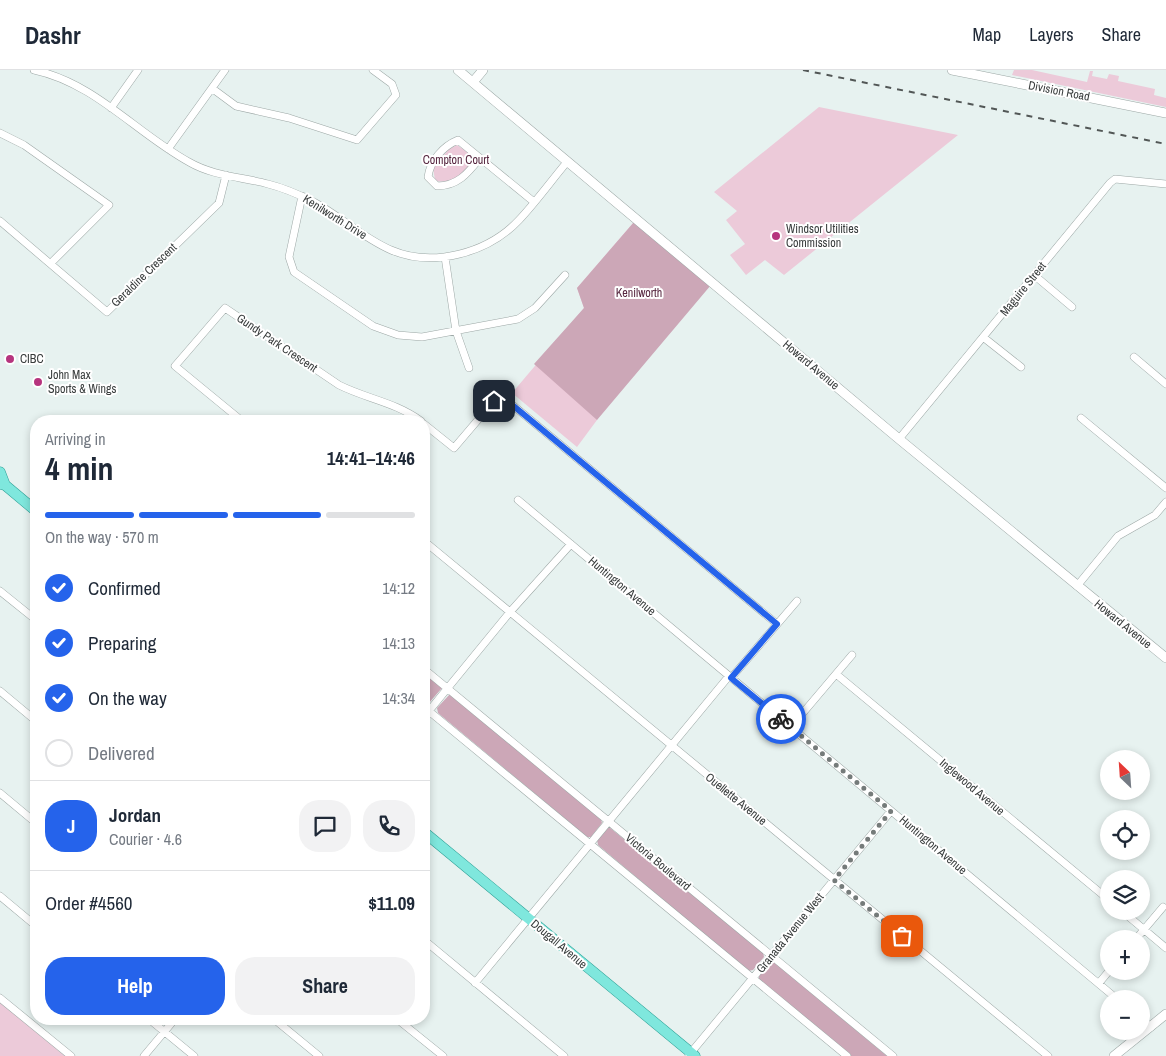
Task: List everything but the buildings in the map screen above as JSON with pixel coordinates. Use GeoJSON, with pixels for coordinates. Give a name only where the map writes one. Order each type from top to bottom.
{"type":"FeatureCollection","features":[{"type":"Feature","properties":{"kind":"main road"},"geometry":{"type":"LineString","coordinates":[[0,472],[3,485],[30,506]]}},
{"type":"Feature","properties":{"kind":"main road","name":"Dougall Avenue"},"geometry":{"type":"LineString","coordinates":[[430,837],[692,1055]]}},
{"type":"Feature","properties":{"kind":"street","name":"Kenilworth Drive"},"geometry":{"type":"LineString","coordinates":[[34,70],[54,72],[81,87],[189,162],[226,175],[269,184],[302,196],[392,250],[420,258],[445,257],[479,248],[504,234],[519,220],[567,162]]}},
{"type":"Feature","properties":{"kind":"street"},"geometry":{"type":"LineString","coordinates":[[110,108],[138,70]]}},
{"type":"Feature","properties":{"kind":"street"},"geometry":{"type":"LineString","coordinates":[[168,149],[226,70]]}},
{"type":"Feature","properties":{"kind":"street"},"geometry":{"type":"LineString","coordinates":[[213,89],[236,106],[289,118],[357,140],[396,95],[392,84],[373,70]]}},
{"type":"Feature","properties":{"kind":"street","name":"Howard Avenue"},"geometry":{"type":"LineString","coordinates":[[458,70],[899,439],[1166,658]]}},
{"type":"Feature","properties":{"kind":"street"},"geometry":{"type":"LineString","coordinates":[[473,82],[483,70]]}},
{"type":"Feature","properties":{"kind":"street","name":"Division Road"},"geometry":{"type":"LineString","coordinates":[[952,70],[1166,112]]}},
{"type":"Feature","properties":{"kind":"street"},"geometry":{"type":"LineString","coordinates":[[0,133],[24,145],[109,205],[51,263]]}},
{"type":"Feature","properties":{"kind":"street"},"geometry":{"type":"LineString","coordinates":[[480,158],[465,176],[449,186],[437,186],[428,177],[430,166],[448,144],[458,140],[534,202]]}},
{"type":"Feature","properties":{"kind":"street","name":"Geraldine Crescent"},"geometry":{"type":"LineString","coordinates":[[0,221],[107,312],[219,203],[226,175]]}},
{"type":"Feature","properties":{"kind":"street","name":"Maguire Street"},"geometry":{"type":"LineString","coordinates":[[899,439],[1110,183],[1115,179],[1166,184]]}},
{"type":"Feature","properties":{"kind":"street"},"geometry":{"type":"LineString","coordinates":[[302,196],[288,257],[294,272],[373,326],[398,335],[422,337],[518,319],[535,308],[565,275]]}},
{"type":"Feature","properties":{"kind":"street"},"geometry":{"type":"LineString","coordinates":[[445,257],[456,331],[469,368]]}},
{"type":"Feature","properties":{"kind":"street"},"geometry":{"type":"LineString","coordinates":[[1034,275],[1072,307]]}},
{"type":"Feature","properties":{"kind":"street","name":"Gundy Park Crescent"},"geometry":{"type":"LineString","coordinates":[[235,415],[175,366],[225,308],[339,385],[356,394],[390,403],[411,415]]}},
{"type":"Feature","properties":{"kind":"street"},"geometry":{"type":"LineString","coordinates":[[983,337],[1021,367]]}},
{"type":"Feature","properties":{"kind":"street"},"geometry":{"type":"LineString","coordinates":[[1134,357],[1166,384]]}},
{"type":"Feature","properties":{"kind":"street"},"geometry":{"type":"LineString","coordinates":[[430,429],[454,448],[494,401],[504,398],[777,624]]}},
{"type":"Feature","properties":{"kind":"street"},"geometry":{"type":"LineString","coordinates":[[1081,418],[1166,488]]}},
{"type":"Feature","properties":{"kind":"street","name":"Huntington Avenue"},"geometry":{"type":"LineString","coordinates":[[518,500],[1107,990]]}},
{"type":"Feature","properties":{"kind":"street"},"geometry":{"type":"LineString","coordinates":[[1077,586],[1118,536],[1155,515],[1166,502]]}},
{"type":"Feature","properties":{"kind":"street"},"geometry":{"type":"LineString","coordinates":[[430,707],[448,688],[510,612],[571,544]]}},
{"type":"Feature","properties":{"kind":"street","name":"Ouellette Avenue"},"geometry":{"type":"LineString","coordinates":[[430,546],[1048,1056]]}},
{"type":"Feature","properties":{"kind":"street"},"geometry":{"type":"LineString","coordinates":[[0,590],[30,615]]}},
{"type":"Feature","properties":{"kind":"street"},"geometry":{"type":"LineString","coordinates":[[475,983],[671,745],[798,600]]}},
{"type":"Feature","properties":{"kind":"street"},"geometry":{"type":"LineString","coordinates":[[791,727],[852,655]]}},
{"type":"Feature","properties":{"kind":"street","name":"Victoria Boulevard"},"geometry":{"type":"LineString","coordinates":[[430,674],[893,1056]]}},
{"type":"Feature","properties":{"kind":"street","name":"Inglewood Avenue"},"geometry":{"type":"LineString","coordinates":[[836,674],[1100,893]]}},
{"type":"Feature","properties":{"kind":"street"},"geometry":{"type":"LineString","coordinates":[[0,691],[30,716]]}},
{"type":"Feature","properties":{"kind":"street"},"geometry":{"type":"LineString","coordinates":[[430,716],[590,844],[847,1056]]}},
{"type":"Feature","properties":{"kind":"street"},"geometry":{"type":"LineString","coordinates":[[0,793],[30,818]]}},
{"type":"Feature","properties":{"kind":"street","name":"Granada Avenue West"},"geometry":{"type":"LineString","coordinates":[[692,1055],[891,811]]}},
{"type":"Feature","properties":{"kind":"street"},"geometry":{"type":"LineString","coordinates":[[0,896],[30,921]]}},
{"type":"Feature","properties":{"kind":"street"},"geometry":{"type":"LineString","coordinates":[[1132,920],[1144,930],[1164,907]]}},
{"type":"Feature","properties":{"kind":"street"},"geometry":{"type":"LineString","coordinates":[[1150,935],[1166,948]]}},
{"type":"Feature","properties":{"kind":"street"},"geometry":{"type":"LineString","coordinates":[[430,945],[564,1056]]}},
{"type":"Feature","properties":{"kind":"street"},"geometry":{"type":"LineString","coordinates":[[0,998],[30,1023]]}},
{"type":"Feature","properties":{"kind":"street"},"geometry":{"type":"LineString","coordinates":[[1114,1056],[1166,1014]]}},
{"type":"Feature","properties":{"kind":"street"},"geometry":{"type":"LineString","coordinates":[[33,1025],[71,1056]]}},
{"type":"Feature","properties":{"kind":"street"},"geometry":{"type":"LineString","coordinates":[[156,1025],[194,1056]]}},
{"type":"Feature","properties":{"kind":"street"},"geometry":{"type":"LineString","coordinates":[[144,1056],[170,1025]]}},
{"type":"Feature","properties":{"kind":"street"},"geometry":{"type":"LineString","coordinates":[[281,1025],[319,1056]]}},
{"type":"Feature","properties":{"kind":"street"},"geometry":{"type":"LineString","coordinates":[[404,1025],[443,1056]]}},
{"type":"Feature","properties":{"kind":"green space"},"geometry":{"type":"Polygon","coordinates":[[[1014,70],[1032,70],[1087,82],[1090,71],[1093,71],[1092,76],[1107,79],[1109,74],[1119,76],[1118,81],[1155,89],[1154,95],[1166,98],[1166,107],[1012,75],[1014,70]]]}},
{"type":"Feature","properties":{"kind":"green space"},"geometry":{"type":"Polygon","coordinates":[[[819,107],[958,135],[784,275],[765,260],[746,275],[730,255],[745,244],[726,220],[737,211],[714,192],[819,107]]]}},
{"type":"Feature","properties":{"kind":"green space","name":"Compton Court"},"geometry":{"type":"Polygon","coordinates":[[[457,145],[472,155],[470,166],[460,176],[453,179],[440,182],[435,180],[433,168],[449,149],[457,145]]]}},
{"type":"Feature","properties":{"kind":"green space"},"geometry":{"type":"Polygon","coordinates":[[[634,222],[597,420],[577,447],[512,393],[584,308],[577,288],[634,222]]]}},
{"type":"Feature","properties":{"kind":"green space","name":"Kenilworth"},"geometry":{"type":"Polygon","coordinates":[[[634,222],[711,285],[597,420],[534,364],[584,308],[577,288],[634,222]]]}},
{"type":"Feature","properties":{"kind":"green space"},"geometry":{"type":"Polygon","coordinates":[[[430,677],[442,688],[430,702],[430,677]]]}},
{"type":"Feature","properties":{"kind":"green space"},"geometry":{"type":"Polygon","coordinates":[[[450,694],[601,819],[602,823],[591,837],[587,837],[438,713],[437,708],[450,694]]]}},
{"type":"Feature","properties":{"kind":"green space"},"geometry":{"type":"Polygon","coordinates":[[[609,827],[763,952],[764,957],[753,970],[748,971],[598,845],[597,840],[609,827]]]}},
{"type":"Feature","properties":{"kind":"green space"},"geometry":{"type":"Polygon","coordinates":[[[774,962],[887,1056],[851,1056],[759,980],[759,976],[769,963],[774,962]]]}},
{"type":"Feature","properties":{"kind":"green space"},"geometry":{"type":"Polygon","coordinates":[[[0,1002],[65,1056],[0,1056],[0,1002]]]}},
{"type":"Feature","properties":{"kind":"railway"},"geometry":{"type":"LineString","coordinates":[[803,70],[1166,144]]}},
{"type":"Feature","properties":{"kind":"way so far"},"geometry":{"type":"LineString","coordinates":[[781,719],[891,811],[834,880],[902,936]]}},
{"type":"Feature","properties":{"kind":"place","name":"Windsor Utilities Commission"},"geometry":{"type":"Point","coordinates":[776,236]}},
{"type":"Feature","properties":{"kind":"place","name":"CIBC"},"geometry":{"type":"Point","coordinates":[10,359]}},
{"type":"Feature","properties":{"kind":"place","name":"John Max Sports & Wings"},"geometry":{"type":"Point","coordinates":[38,382]}},
{"type":"Feature","properties":{"kind":"route"},"geometry":{"type":"LineString","coordinates":[[494,401],[504,398],[777,624],[731,678],[781,719]]}}]}
